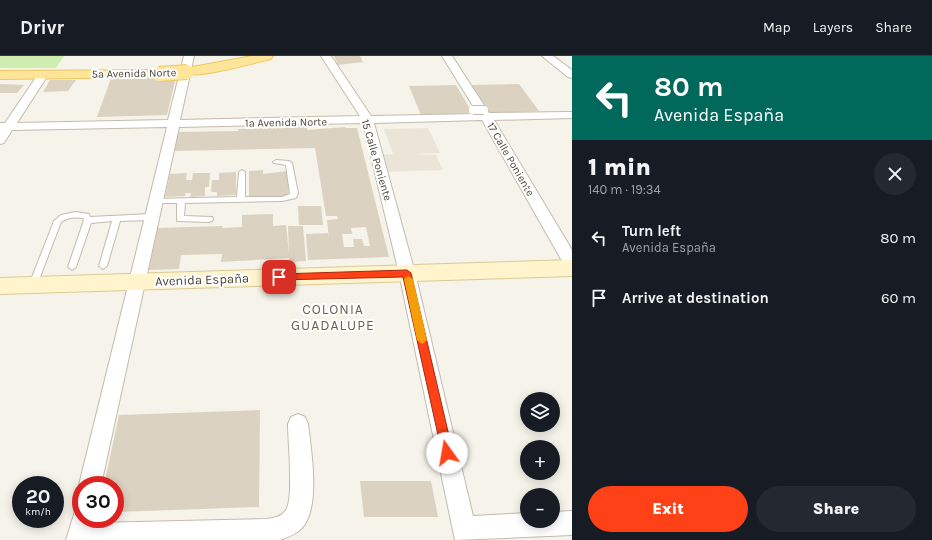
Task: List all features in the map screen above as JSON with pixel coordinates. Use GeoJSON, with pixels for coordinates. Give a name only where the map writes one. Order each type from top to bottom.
{"type":"FeatureCollection","features":[{"type":"Feature","properties":{"kind":"main road","name":"5a Avenida Norte"},"geometry":{"type":"LineString","coordinates":[[0,75],[159,74],[195,71],[236,64],[267,56]]}},
{"type":"Feature","properties":{"kind":"main road","name":"Avenida España"},"geometry":{"type":"LineString","coordinates":[[0,286],[572,268]]}},
{"type":"Feature","properties":{"kind":"street"},"geometry":{"type":"LineString","coordinates":[[92,476],[189,56]]}},
{"type":"Feature","properties":{"kind":"street","name":"15 Calle Poniente"},"geometry":{"type":"LineString","coordinates":[[326,56],[368,120],[407,273],[466,534]]}},
{"type":"Feature","properties":{"kind":"street","name":"17 Calle Poniente"},"geometry":{"type":"LineString","coordinates":[[447,56],[485,114],[572,264]]}},
{"type":"Feature","properties":{"kind":"street"},"geometry":{"type":"LineString","coordinates":[[547,56],[572,75]]}},
{"type":"Feature","properties":{"kind":"street"},"geometry":{"type":"LineString","coordinates":[[0,140],[4,127],[43,75]]}},
{"type":"Feature","properties":{"kind":"street"},"geometry":{"type":"LineString","coordinates":[[473,110],[485,114]]}},
{"type":"Feature","properties":{"kind":"street","name":"1a Avenida Norte"},"geometry":{"type":"LineString","coordinates":[[4,127],[368,120],[485,114],[572,115]]}},
{"type":"Feature","properties":{"kind":"street"},"geometry":{"type":"LineString","coordinates":[[80,531],[267,531],[284,528],[297,516],[302,500],[298,424]]}},
{"type":"Feature","properties":{"kind":"street"},"geometry":{"type":"LineString","coordinates":[[466,534],[572,523]]}},
{"type":"Feature","properties":{"kind":"lane"},"geometry":{"type":"LineString","coordinates":[[155,201],[282,199],[293,196],[289,163],[276,162]]}},
{"type":"Feature","properties":{"kind":"lane"},"geometry":{"type":"LineString","coordinates":[[241,200],[242,172]]}},
{"type":"Feature","properties":{"kind":"lane"},"geometry":{"type":"LineString","coordinates":[[181,201],[180,219],[209,219]]}},
{"type":"Feature","properties":{"kind":"lane"},"geometry":{"type":"LineString","coordinates":[[33,285],[58,221],[61,218],[70,215],[86,216],[88,220]]}},
{"type":"Feature","properties":{"kind":"lane"},"geometry":{"type":"LineString","coordinates":[[88,220],[151,217]]}},
{"type":"Feature","properties":{"kind":"lane"},"geometry":{"type":"LineString","coordinates":[[103,266],[117,218]]}},
{"type":"Feature","properties":{"kind":"lane"},"geometry":{"type":"LineString","coordinates":[[72,267],[88,220]]}},
{"type":"Feature","properties":{"kind":"shaded area"},"geometry":{"type":"Polygon","coordinates":[[[428,128],[440,153],[412,154],[436,155],[443,170],[385,172],[379,155],[393,154],[384,129],[428,128]]]}},
{"type":"Feature","properties":{"kind":"green space"},"geometry":{"type":"Polygon","coordinates":[[[0,56],[64,56],[56,68],[0,68],[0,56]]]}},
{"type":"Feature","properties":{"kind":"building"},"geometry":{"type":"Polygon","coordinates":[[[334,56],[360,56],[363,62],[338,65],[334,56]]]}},
{"type":"Feature","properties":{"kind":"building"},"geometry":{"type":"Polygon","coordinates":[[[176,77],[167,115],[97,117],[111,78],[176,77]]]}},
{"type":"Feature","properties":{"kind":"building"},"geometry":{"type":"Polygon","coordinates":[[[50,80],[76,80],[68,91],[43,92],[50,80]]]}},
{"type":"Feature","properties":{"kind":"building"},"geometry":{"type":"Polygon","coordinates":[[[0,84],[24,85],[17,93],[0,93],[0,84]]]}},
{"type":"Feature","properties":{"kind":"building"},"geometry":{"type":"Polygon","coordinates":[[[519,84],[539,111],[487,113],[467,85],[519,84]]]}},
{"type":"Feature","properties":{"kind":"building"},"geometry":{"type":"Polygon","coordinates":[[[456,85],[470,109],[469,113],[421,115],[409,86],[456,85]]]}},
{"type":"Feature","properties":{"kind":"building"},"geometry":{"type":"Polygon","coordinates":[[[307,127],[307,130],[345,127],[357,128],[389,257],[308,260],[306,234],[328,233],[329,240],[327,220],[338,219],[337,216],[326,216],[315,148],[174,151],[178,132],[238,131],[238,129],[307,127]],[[366,227],[351,228],[352,234],[342,234],[344,247],[354,247],[353,239],[362,239],[364,246],[370,246],[366,227]]]}},
{"type":"Feature","properties":{"kind":"building"},"geometry":{"type":"Polygon","coordinates":[[[263,170],[263,174],[287,171],[289,196],[249,197],[249,171],[263,170]]]}},
{"type":"Feature","properties":{"kind":"building"},"geometry":{"type":"Polygon","coordinates":[[[236,172],[236,195],[217,196],[217,192],[211,192],[212,180],[219,180],[219,173],[236,172]]]}},
{"type":"Feature","properties":{"kind":"building"},"geometry":{"type":"Polygon","coordinates":[[[187,173],[186,180],[192,180],[193,173],[210,173],[209,187],[205,187],[205,196],[190,197],[191,193],[185,193],[185,196],[165,197],[170,174],[187,173]]]}},
{"type":"Feature","properties":{"kind":"building"},"geometry":{"type":"Polygon","coordinates":[[[298,206],[321,206],[323,225],[299,225],[298,206]]]}},
{"type":"Feature","properties":{"kind":"building"},"geometry":{"type":"Polygon","coordinates":[[[273,214],[273,226],[286,225],[289,254],[288,226],[303,226],[306,261],[290,262],[289,258],[221,262],[222,254],[181,255],[179,269],[149,270],[157,228],[223,226],[222,228],[242,227],[242,215],[273,214]]]}},
{"type":"Feature","properties":{"kind":"building"},"geometry":{"type":"Polygon","coordinates":[[[260,410],[259,507],[124,512],[124,476],[106,476],[119,415],[260,410]]]}},
{"type":"Feature","properties":{"kind":"building"},"geometry":{"type":"Polygon","coordinates":[[[360,481],[431,481],[438,517],[364,517],[360,481]]]}},
{"type":"Feature","properties":{"kind":"slow traffic"},"geometry":{"type":"LineString","coordinates":[[408,279],[422,340]]}},
{"type":"Feature","properties":{"kind":"district","name":"COLONIA GUADALUPE"},"geometry":{"type":"Point","coordinates":[333,318]}},
{"type":"Feature","properties":{"kind":"route"},"geometry":{"type":"LineString","coordinates":[[279,277],[407,273],[447,453]]}}]}
